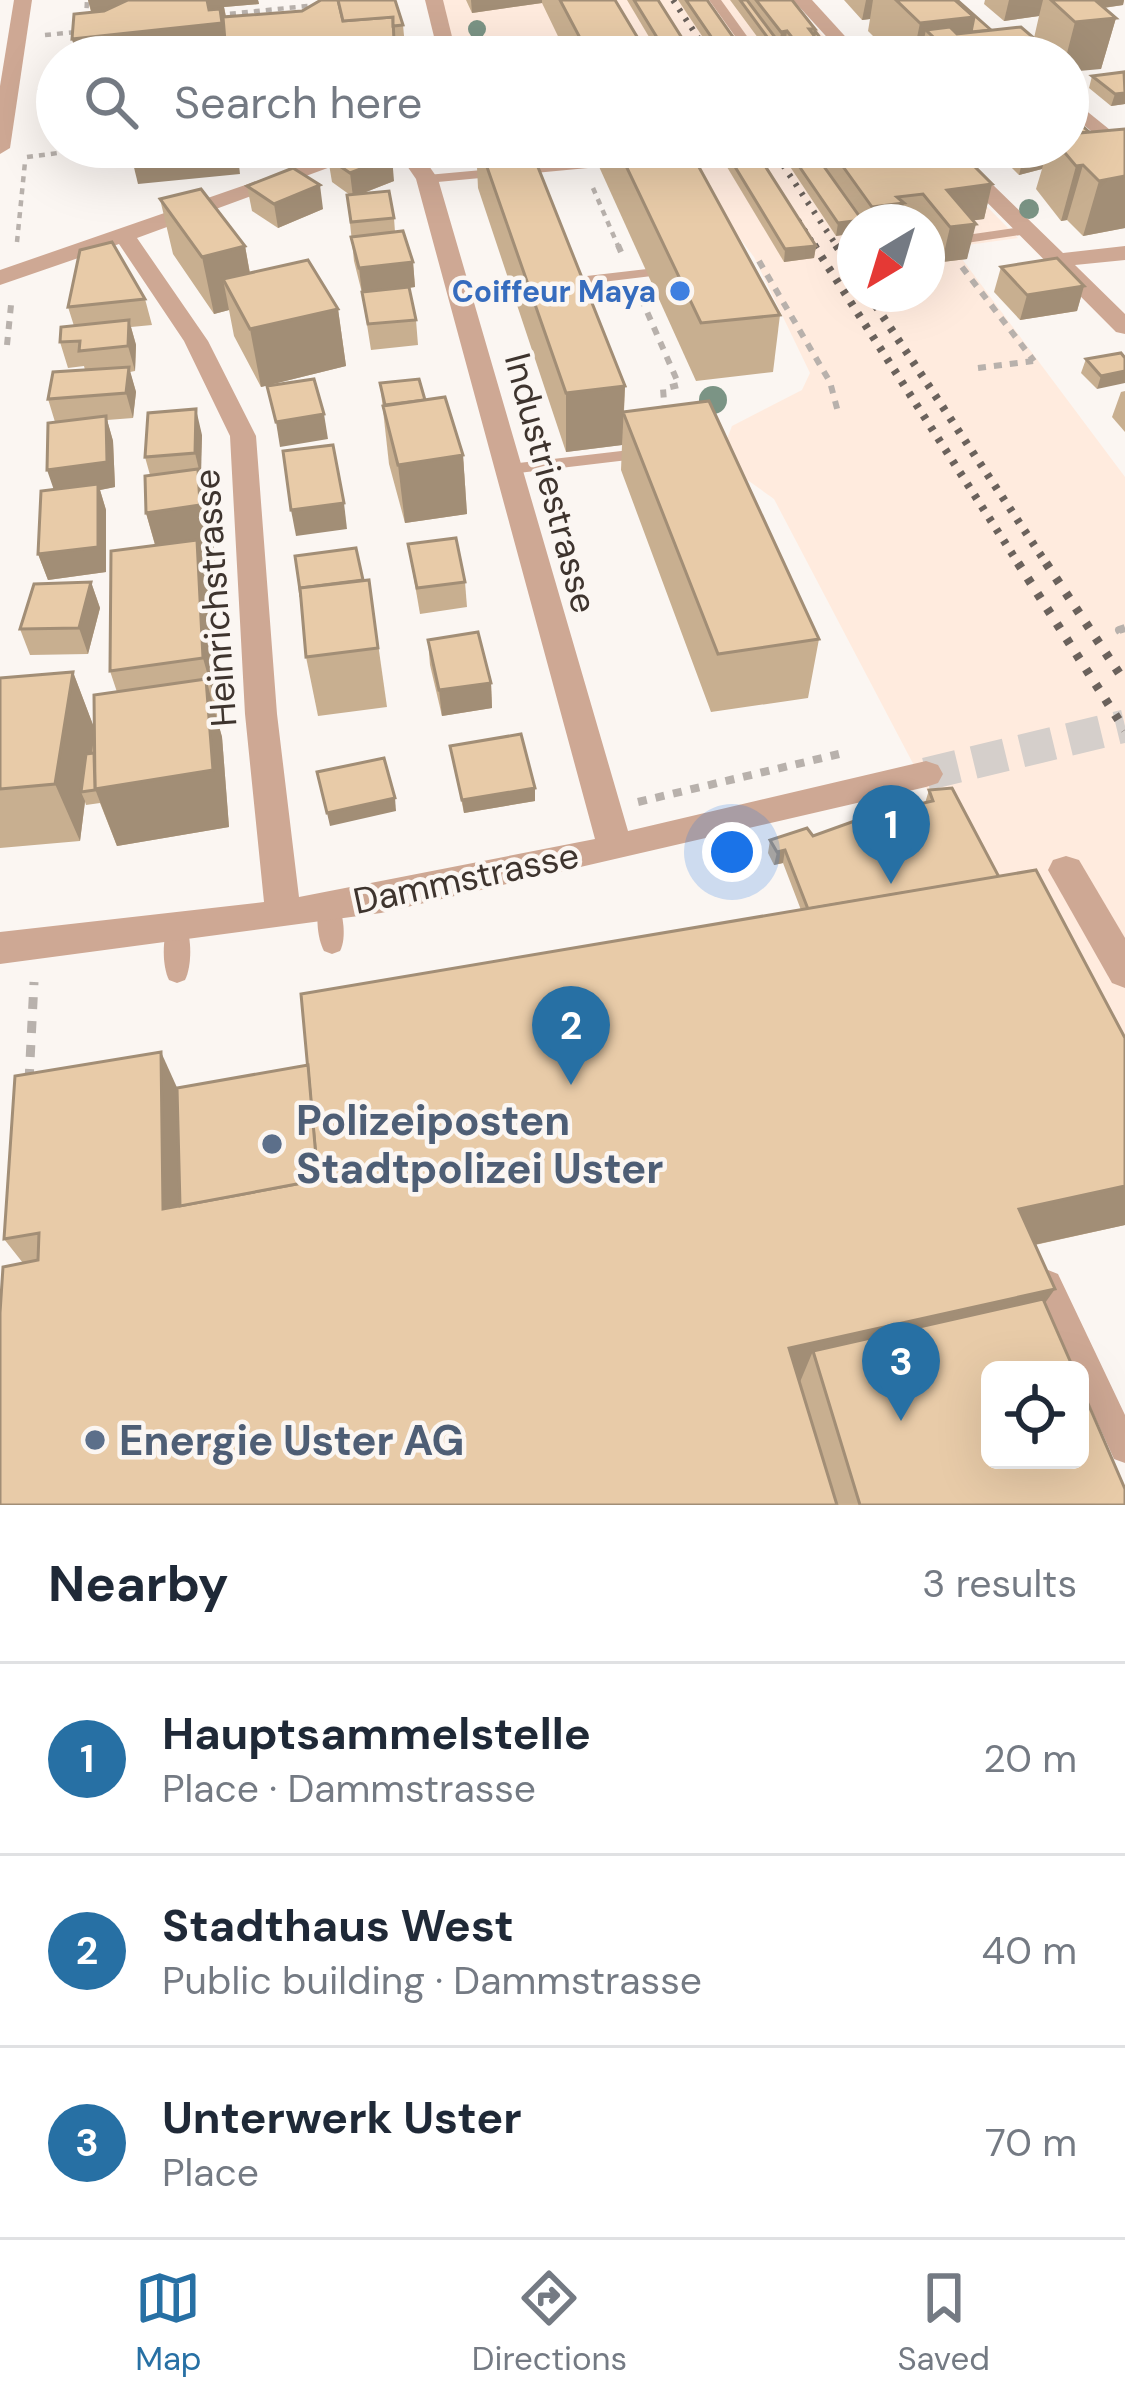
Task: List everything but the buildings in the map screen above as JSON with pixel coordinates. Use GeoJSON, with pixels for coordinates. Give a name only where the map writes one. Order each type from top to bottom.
{"type":"FeatureCollection","features":[{"type":"Feature","properties":{"kind":"street"},"geometry":{"type":"LineString","coordinates":[[0,148],[23,0]]}},
{"type":"Feature","properties":{"kind":"street"},"geometry":{"type":"LineString","coordinates":[[434,0],[443,36]]}},
{"type":"Feature","properties":{"kind":"street"},"geometry":{"type":"LineString","coordinates":[[802,0],[835,36]]}},
{"type":"Feature","properties":{"kind":"street"},"geometry":{"type":"LineString","coordinates":[[1089,119],[1122,146]]}},
{"type":"Feature","properties":{"kind":"street"},"geometry":{"type":"LineString","coordinates":[[7,276],[317,168]]}},
{"type":"Feature","properties":{"kind":"street","name":"Industriestrasse"},"geometry":{"type":"LineString","coordinates":[[422,168],[615,847]]}},
{"type":"Feature","properties":{"kind":"street"},"geometry":{"type":"LineString","coordinates":[[963,168],[1125,327]]}},
{"type":"Feature","properties":{"kind":"street","name":"Heinrichstrasse"},"geometry":{"type":"LineString","coordinates":[[125,237],[196,340],[243,436],[261,714],[283,914]]}},
{"type":"Feature","properties":{"kind":"street"},"geometry":{"type":"LineString","coordinates":[[1060,260],[1125,253]]}},
{"type":"Feature","properties":{"kind":"street","name":"Dammstrasse"},"geometry":{"type":"LineString","coordinates":[[18,947],[329,907],[615,847],[811,796],[926,774]]}},
{"type":"Feature","properties":{"kind":"street"},"geometry":{"type":"LineString","coordinates":[[1066,870],[1125,972]]}},
{"type":"Feature","properties":{"kind":"lane"},"geometry":{"type":"LineString","coordinates":[[715,0],[741,36]]}},
{"type":"Feature","properties":{"kind":"lane"},"geometry":{"type":"LineString","coordinates":[[784,0],[813,36]]}},
{"type":"Feature","properties":{"kind":"lane"},"geometry":{"type":"LineString","coordinates":[[427,178],[547,168]]}},
{"type":"Feature","properties":{"kind":"lane"},"geometry":{"type":"LineString","coordinates":[[960,194],[986,190]]}},
{"type":"Feature","properties":{"kind":"lane"},"geometry":{"type":"LineString","coordinates":[[953,241],[1029,230]]}},
{"type":"Feature","properties":{"kind":"lane"},"geometry":{"type":"LineString","coordinates":[[561,283],[639,274]]}},
{"type":"Feature","properties":{"kind":"lane"},"geometry":{"type":"LineString","coordinates":[[461,293],[512,288]]}},
{"type":"Feature","properties":{"kind":"lane"},"geometry":{"type":"LineString","coordinates":[[510,469],[667,450]]}},
{"type":"Feature","properties":{"kind":"lane"},"geometry":{"type":"LineString","coordinates":[[329,907],[332,944]]}},
{"type":"Feature","properties":{"kind":"lane"},"geometry":{"type":"LineString","coordinates":[[177,930],[177,973]]}},
{"type":"Feature","properties":{"kind":"lane"},"geometry":{"type":"LineString","coordinates":[[1048,1284],[1125,1448]]}},
{"type":"Feature","properties":{"kind":"path"},"geometry":{"type":"LineString","coordinates":[[86,36],[87,0]]}},
{"type":"Feature","properties":{"kind":"path"},"geometry":{"type":"LineString","coordinates":[[217,15],[334,4]]}},
{"type":"Feature","properties":{"kind":"path"},"geometry":{"type":"LineString","coordinates":[[36,35],[87,28]]}},
{"type":"Feature","properties":{"kind":"path"},"geometry":{"type":"LineString","coordinates":[[31,104],[36,92]]}},
{"type":"Feature","properties":{"kind":"path"},"geometry":{"type":"LineString","coordinates":[[7,345],[7,276],[28,139]]}},
{"type":"Feature","properties":{"kind":"path"},"geometry":{"type":"LineString","coordinates":[[26,157],[36,156]]}},
{"type":"Feature","properties":{"kind":"path"},"geometry":{"type":"LineString","coordinates":[[585,168],[639,274],[679,385],[663,389],[667,450]]}},
{"type":"Feature","properties":{"kind":"path"},"geometry":{"type":"LineString","coordinates":[[758,261],[830,382],[839,416]]}},
{"type":"Feature","properties":{"kind":"path"},"geometry":{"type":"LineString","coordinates":[[957,261],[1034,361],[978,368]]}},
{"type":"Feature","properties":{"kind":"path"},"geometry":{"type":"LineString","coordinates":[[748,271],[764,269]]}},
{"type":"Feature","properties":{"kind":"path"},"geometry":{"type":"LineString","coordinates":[[1125,628],[1119,630],[1125,639]]}},
{"type":"Feature","properties":{"kind":"path"},"geometry":{"type":"LineString","coordinates":[[18,947],[28,1101]]}},
{"type":"Feature","properties":{"kind":"shaded area"},"geometry":{"type":"Polygon","coordinates":[[[439,0],[792,0],[824,36],[448,36],[439,0]]]}},
{"type":"Feature","properties":{"kind":"shaded area"},"geometry":{"type":"Polygon","coordinates":[[[687,168],[949,168],[1018,238],[953,247],[1125,477],[1125,1075],[1013,920],[948,795],[928,792],[774,499],[739,474],[724,447],[732,426],[802,390],[810,373],[754,257],[687,168]]]}},
{"type":"Feature","properties":{"kind":"tunnel"},"geometry":{"type":"LineString","coordinates":[[926,774],[1125,726]]}},
{"type":"Feature","properties":{"kind":"railway"},"geometry":{"type":"LineString","coordinates":[[673,0],[697,36]]}},
{"type":"Feature","properties":{"kind":"railway"},"geometry":{"type":"LineString","coordinates":[[785,168],[837,246]]}},
{"type":"Feature","properties":{"kind":"railway"},"geometry":{"type":"LineString","coordinates":[[798,220],[816,248]]}},
{"type":"Feature","properties":{"kind":"railway"},"geometry":{"type":"LineString","coordinates":[[814,245],[1020,566]]}},
{"type":"Feature","properties":{"kind":"railway"},"geometry":{"type":"LineString","coordinates":[[880,312],[1048,566]]}},
{"type":"Feature","properties":{"kind":"railway"},"geometry":{"type":"LineString","coordinates":[[1018,563],[1125,730]]}},
{"type":"Feature","properties":{"kind":"railway"},"geometry":{"type":"LineString","coordinates":[[1046,563],[1125,682]]}},
{"type":"Feature","properties":{"kind":"place","name":"Coiffeur Maya"},"geometry":{"type":"Point","coordinates":[680,291]}},
{"type":"Feature","properties":{"kind":"place","name":"Hauptsammelstelle"},"geometry":{"type":"Point","coordinates":[891,884]}},
{"type":"Feature","properties":{"kind":"place","name":"Stadthaus West"},"geometry":{"type":"Point","coordinates":[571,1085]}},
{"type":"Feature","properties":{"kind":"place","name":"Polizeiposten Stadtpolizei Uster"},"geometry":{"type":"Point","coordinates":[272,1144]}},
{"type":"Feature","properties":{"kind":"place","name":"Unterwerk Uster"},"geometry":{"type":"Point","coordinates":[901,1421]}},
{"type":"Feature","properties":{"kind":"place","name":"Energie Uster AG"},"geometry":{"type":"Point","coordinates":[95,1440]}}]}
